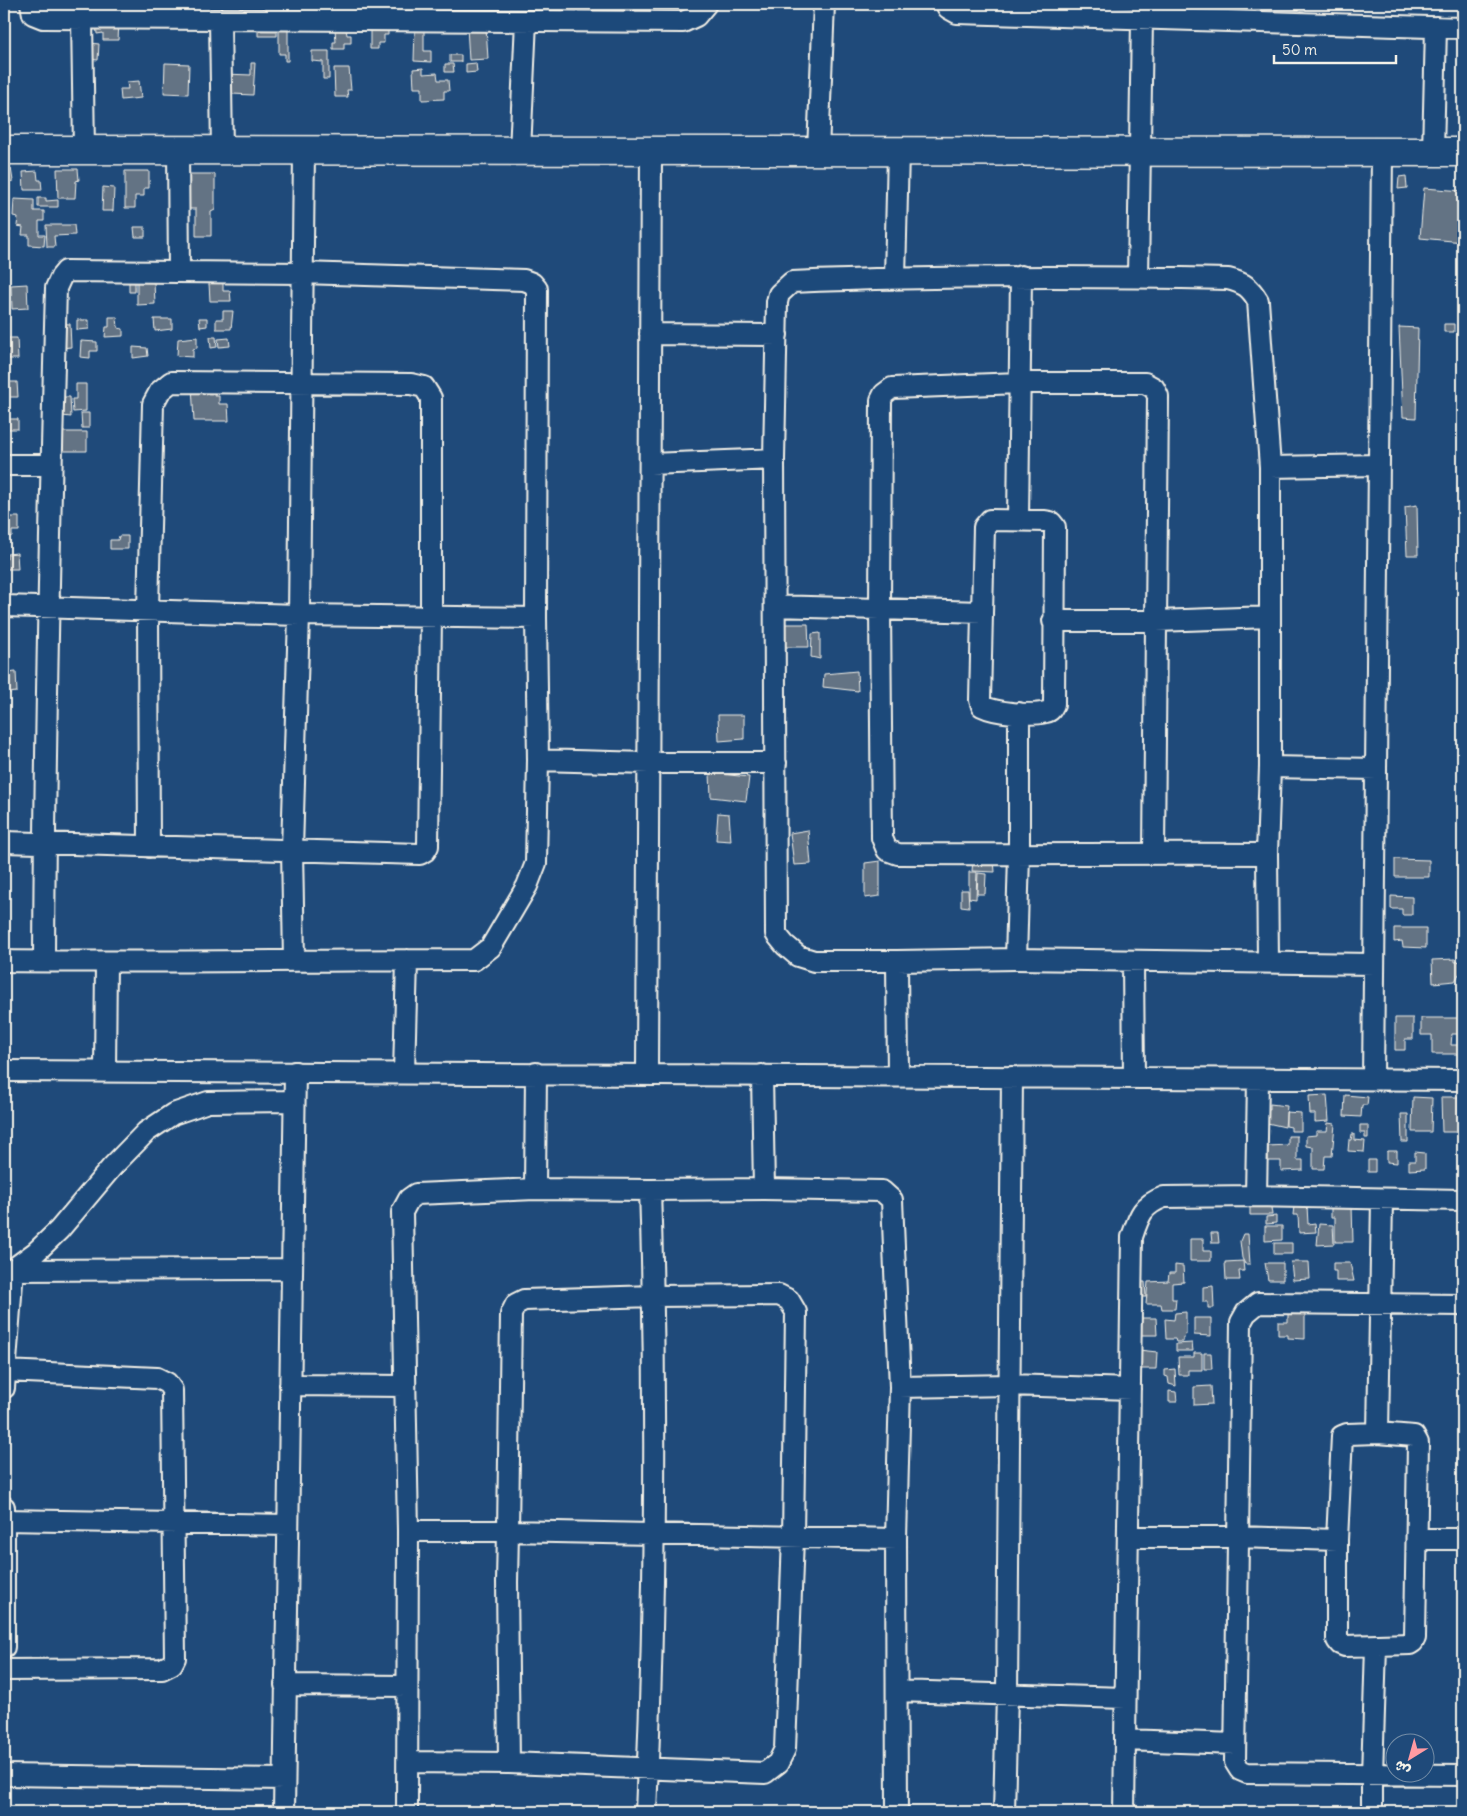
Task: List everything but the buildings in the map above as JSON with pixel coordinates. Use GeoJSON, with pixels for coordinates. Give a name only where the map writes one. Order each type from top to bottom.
{"type":"FeatureCollection","features":[{"type":"Feature","properties":{"kind":"street"},"geometry":{"type":"LineString","coordinates":[[31,4],[33,14],[43,18],[220,20],[367,12],[526,21],[683,22],[696,16],[706,4]]}},
{"type":"Feature","properties":{"kind":"street"},"geometry":{"type":"LineString","coordinates":[[818,151],[824,4]]}},
{"type":"Feature","properties":{"kind":"street"},"geometry":{"type":"LineString","coordinates":[[946,4],[948,8],[957,13],[1142,19],[1283,13],[1436,28],[1463,28]]}},
{"type":"Feature","properties":{"kind":"street"},"geometry":{"type":"LineString","coordinates":[[82,18],[84,150]]}},
{"type":"Feature","properties":{"kind":"street"},"geometry":{"type":"LineString","coordinates":[[1138,277],[1142,19]]}},
{"type":"Feature","properties":{"kind":"street"},"geometry":{"type":"LineString","coordinates":[[220,20],[222,150]]}},
{"type":"Feature","properties":{"kind":"street"},"geometry":{"type":"LineString","coordinates":[[520,151],[526,21]]}},
{"type":"Feature","properties":{"kind":"street"},"geometry":{"type":"LineString","coordinates":[[1433,152],[1436,28]]}},
{"type":"Feature","properties":{"kind":"street"},"geometry":{"type":"LineString","coordinates":[[4,150],[1463,152]]}},
{"type":"Feature","properties":{"kind":"street"},"geometry":{"type":"LineString","coordinates":[[178,150],[179,272]]}},
{"type":"Feature","properties":{"kind":"street"},"geometry":{"type":"LineString","coordinates":[[294,961],[292,850],[299,615],[304,151]]}},
{"type":"Feature","properties":{"kind":"street"},"geometry":{"type":"LineString","coordinates":[[647,1074],[651,151]]}},
{"type":"Feature","properties":{"kind":"street"},"geometry":{"type":"LineString","coordinates":[[895,278],[898,151]]}},
{"type":"Feature","properties":{"kind":"street"},"geometry":{"type":"LineString","coordinates":[[1373,1079],[1382,152]]}},
{"type":"Feature","properties":{"kind":"street"},"geometry":{"type":"LineString","coordinates":[[4,961],[106,962],[474,960],[491,946],[527,886],[536,863],[538,760],[536,618],[538,289],[532,283],[524,280],[302,273],[66,271],[61,277],[56,288],[51,465],[44,961]]}},
{"type":"Feature","properties":{"kind":"street"},"geometry":{"type":"LineString","coordinates":[[1018,520],[1021,276]]}},
{"type":"Feature","properties":{"kind":"street"},"geometry":{"type":"LineString","coordinates":[[1268,961],[1270,468],[1258,301],[1253,292],[1242,282],[1228,279],[1138,277],[1021,276],[792,282],[779,294],[778,302],[774,458],[776,934],[784,945],[798,956],[814,961],[1016,959],[1268,961],[1374,964]]}},
{"type":"Feature","properties":{"kind":"street"},"geometry":{"type":"LineString","coordinates":[[650,334],[777,335]]}},
{"type":"Feature","properties":{"kind":"street"},"geometry":{"type":"LineString","coordinates":[[4,842],[45,842],[149,847],[420,854],[425,851],[428,846],[431,398],[424,387],[411,384],[171,382],[160,391],[153,404],[148,610],[149,847]]}},
{"type":"Feature","properties":{"kind":"street"},"geometry":{"type":"LineString","coordinates":[[1154,853],[1158,396],[1154,388],[1145,383],[1019,383],[892,388],[884,394],[881,400],[882,838],[887,850],[898,854],[1267,854]]}},
{"type":"Feature","properties":{"kind":"street"},"geometry":{"type":"LineString","coordinates":[[650,464],[774,458]]}},
{"type":"Feature","properties":{"kind":"street"},"geometry":{"type":"LineString","coordinates":[[4,466],[51,465]]}},
{"type":"Feature","properties":{"kind":"street"},"geometry":{"type":"LineString","coordinates":[[1270,468],[1379,466]]}},
{"type":"Feature","properties":{"kind":"street"},"geometry":{"type":"LineString","coordinates":[[990,520],[1051,522],[1055,527],[1054,704],[1052,709],[1047,712],[1019,713],[988,709],[982,706],[980,700],[982,612],[984,527],[990,520]]}},
{"type":"Feature","properties":{"kind":"street"},"geometry":{"type":"LineString","coordinates":[[4,606],[299,615],[536,618]]}},
{"type":"Feature","properties":{"kind":"street"},"geometry":{"type":"LineString","coordinates":[[775,606],[982,612]]}},
{"type":"Feature","properties":{"kind":"street"},"geometry":{"type":"LineString","coordinates":[[1053,621],[1157,621],[1269,617]]}},
{"type":"Feature","properties":{"kind":"street"},"geometry":{"type":"LineString","coordinates":[[1016,959],[1019,855],[1019,713]]}},
{"type":"Feature","properties":{"kind":"street"},"geometry":{"type":"LineString","coordinates":[[538,760],[648,763],[776,763]]}},
{"type":"Feature","properties":{"kind":"street"},"geometry":{"type":"LineString","coordinates":[[1270,767],[1376,769]]}},
{"type":"Feature","properties":{"kind":"street"},"geometry":{"type":"LineString","coordinates":[[404,1073],[406,960]]}},
{"type":"Feature","properties":{"kind":"street"},"geometry":{"type":"LineString","coordinates":[[897,961],[898,1076]]}},
{"type":"Feature","properties":{"kind":"street"},"geometry":{"type":"LineString","coordinates":[[1134,961],[1134,1078]]}},
{"type":"Feature","properties":{"kind":"street"},"geometry":{"type":"LineString","coordinates":[[105,1071],[106,962]]}},
{"type":"Feature","properties":{"kind":"street"},"geometry":{"type":"LineString","coordinates":[[4,1071],[1463,1080]]}},
{"type":"Feature","properties":{"kind":"street"},"geometry":{"type":"LineString","coordinates":[[284,1812],[295,1072]]}},
{"type":"Feature","properties":{"kind":"street"},"geometry":{"type":"LineString","coordinates":[[535,1189],[536,1073]]}},
{"type":"Feature","properties":{"kind":"street"},"geometry":{"type":"LineString","coordinates":[[762,1075],[764,1189]]}},
{"type":"Feature","properties":{"kind":"street"},"geometry":{"type":"LineString","coordinates":[[1004,1812],[1007,1694],[1012,1077]]}},
{"type":"Feature","properties":{"kind":"street"},"geometry":{"type":"LineString","coordinates":[[1256,1196],[1258,1079]]}},
{"type":"Feature","properties":{"kind":"street"},"geometry":{"type":"LineString","coordinates":[[9,1270],[36,1252],[59,1230],[112,1167],[146,1132],[173,1114],[208,1102],[294,1102]]}},
{"type":"Feature","properties":{"kind":"street"},"geometry":{"type":"LineString","coordinates":[[407,1812],[408,1530],[402,1212],[409,1199],[416,1194],[535,1189],[764,1189],[882,1191],[892,1200],[900,1387],[896,1539],[898,1812]]}},
{"type":"Feature","properties":{"kind":"street"},"geometry":{"type":"LineString","coordinates":[[646,1812],[653,1534],[654,1296],[650,1190]]}},
{"type":"Feature","properties":{"kind":"street"},"geometry":{"type":"LineString","coordinates":[[1124,1812],[1132,1237],[1144,1208],[1153,1201],[1164,1197],[1256,1196],[1463,1200]]}},
{"type":"Feature","properties":{"kind":"street"},"geometry":{"type":"LineString","coordinates":[[1378,1433],[1382,1199]]}},
{"type":"Feature","properties":{"kind":"street"},"geometry":{"type":"LineString","coordinates":[[9,1270],[292,1269]]}},
{"type":"Feature","properties":{"kind":"street"},"geometry":{"type":"LineString","coordinates":[[4,1670],[162,1669],[172,1664],[175,1658],[172,1390],[167,1383],[157,1378],[4,1379],[9,1270]]}},
{"type":"Feature","properties":{"kind":"street"},"geometry":{"type":"LineString","coordinates":[[408,1762],[509,1763],[765,1773],[778,1763],[786,1749],[793,1538],[796,1312],[789,1300],[779,1295],[654,1296],[524,1300],[516,1304],[511,1314],[507,1582],[509,1763]]}},
{"type":"Feature","properties":{"kind":"street"},"geometry":{"type":"LineString","coordinates":[[1463,1305],[1258,1303],[1246,1313],[1240,1322],[1235,1762],[1240,1770],[1247,1774],[1463,1774]]}},
{"type":"Feature","properties":{"kind":"street"},"geometry":{"type":"LineString","coordinates":[[290,1385],[405,1386]]}},
{"type":"Feature","properties":{"kind":"street"},"geometry":{"type":"LineString","coordinates":[[900,1387],[1010,1385],[1130,1389]]}},
{"type":"Feature","properties":{"kind":"street"},"geometry":{"type":"LineString","coordinates":[[1378,1433],[1414,1436],[1418,1443],[1415,1638],[1410,1644],[1345,1646],[1337,1640],[1337,1540],[1342,1436],[1347,1434],[1378,1433]]}},
{"type":"Feature","properties":{"kind":"street"},"geometry":{"type":"LineString","coordinates":[[4,1507],[4,1647]]}},
{"type":"Feature","properties":{"kind":"street"},"geometry":{"type":"LineString","coordinates":[[4,1520],[287,1526]]}},
{"type":"Feature","properties":{"kind":"street"},"geometry":{"type":"LineString","coordinates":[[408,1530],[896,1539]]}},
{"type":"Feature","properties":{"kind":"street"},"geometry":{"type":"LineString","coordinates":[[1129,1537],[1238,1537],[1337,1540]]}},
{"type":"Feature","properties":{"kind":"street"},"geometry":{"type":"LineString","coordinates":[[1417,1539],[1463,1539]]}},
{"type":"Feature","properties":{"kind":"street"},"geometry":{"type":"LineString","coordinates":[[1372,1812],[1376,1646]]}},
{"type":"Feature","properties":{"kind":"street"},"geometry":{"type":"LineString","coordinates":[[285,1685],[407,1686]]}},
{"type":"Feature","properties":{"kind":"street"},"geometry":{"type":"LineString","coordinates":[[897,1691],[1125,1698]]}},
{"type":"Feature","properties":{"kind":"street"},"geometry":{"type":"LineString","coordinates":[[1125,1740],[1236,1744]]}},
{"type":"Feature","properties":{"kind":"street"},"geometry":{"type":"LineString","coordinates":[[4,1775],[284,1779]]}}]}
